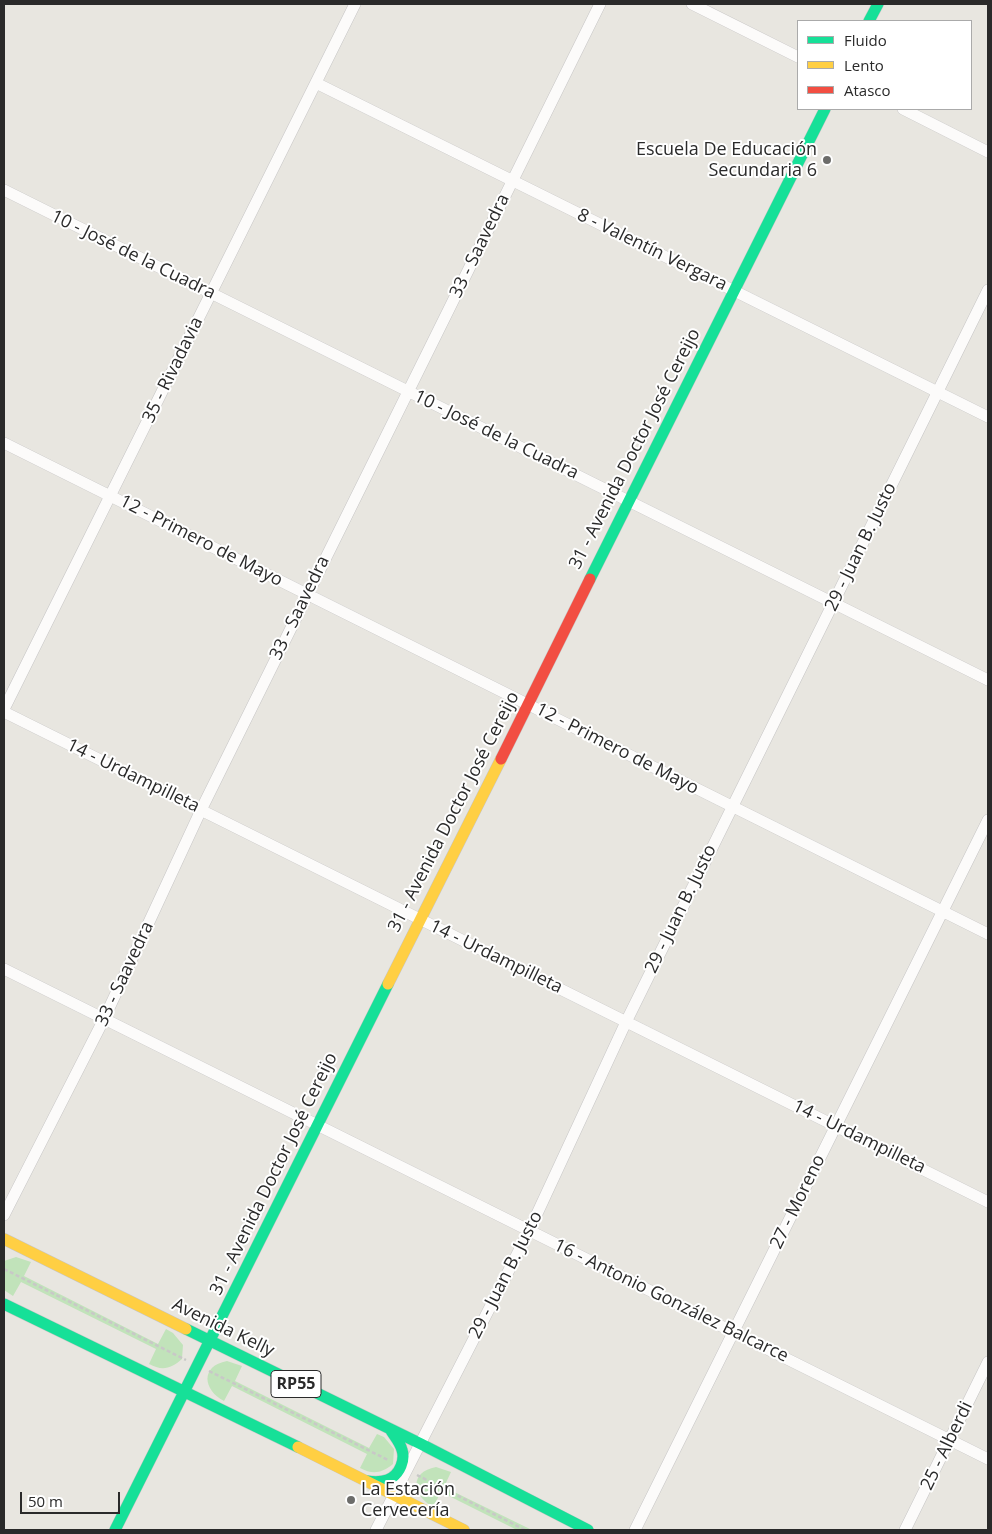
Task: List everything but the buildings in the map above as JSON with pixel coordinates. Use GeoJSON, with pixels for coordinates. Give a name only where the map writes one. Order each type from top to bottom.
{"type":"FeatureCollection","features":[{"type":"Feature","properties":{"kind":"street","name":"35 - Rivadavia"},"geometry":{"type":"LineString","coordinates":[[4,711],[355,4]]}},
{"type":"Feature","properties":{"kind":"street","name":"33 - Saavedra"},"geometry":{"type":"LineString","coordinates":[[4,1215],[104,1019],[201,810],[600,4]]}},
{"type":"Feature","properties":{"kind":"street"},"geometry":{"type":"LineString","coordinates":[[692,4],[797,56]]}},
{"type":"Feature","properties":{"kind":"street"},"geometry":{"type":"LineString","coordinates":[[870,20],[878,4]]}},
{"type":"Feature","properties":{"kind":"street","name":"8 - Valentín Vergara"},"geometry":{"type":"LineString","coordinates":[[316,84],[988,417]]}},
{"type":"Feature","properties":{"kind":"street","name":"31 - Avenida Doctor José Cereijo"},"geometry":{"type":"LineString","coordinates":[[114,1530],[210,1342],[824,110]]}},
{"type":"Feature","properties":{"kind":"street"},"geometry":{"type":"LineString","coordinates":[[905,110],[988,152]]}},
{"type":"Feature","properties":{"kind":"street","name":"10 - José de la Cuadra"},"geometry":{"type":"LineString","coordinates":[[4,190],[988,680]]}},
{"type":"Feature","properties":{"kind":"street","name":"29 - Juan B. Justo"},"geometry":{"type":"LineString","coordinates":[[376,1530],[394,1496],[404,1469],[420,1444],[529,1230],[626,1022],[988,290]]}},
{"type":"Feature","properties":{"kind":"street","name":"12 - Primero de Mayo"},"geometry":{"type":"LineString","coordinates":[[4,443],[988,934]]}},
{"type":"Feature","properties":{"kind":"street","name":"14 - Urdampilleta"},"geometry":{"type":"LineString","coordinates":[[4,711],[988,1202]]}},
{"type":"Feature","properties":{"kind":"street","name":"27 - Moreno"},"geometry":{"type":"LineString","coordinates":[[635,1530],[988,820]]}},
{"type":"Feature","properties":{"kind":"street","name":"16 - Antonio González Balcarce"},"geometry":{"type":"LineString","coordinates":[[4,969],[988,1459]]}},
{"type":"Feature","properties":{"kind":"street","name":"Avenida Kelly"},"geometry":{"type":"LineString","coordinates":[[4,1239],[390,1429],[588,1530]]}},
{"type":"Feature","properties":{"kind":"street"},"geometry":{"type":"LineString","coordinates":[[4,1250],[11,1248],[27,1250]]}},
{"type":"Feature","properties":{"kind":"street"},"geometry":{"type":"LineString","coordinates":[[4,1304],[464,1530]]}},
{"type":"Feature","properties":{"kind":"street","name":"25 - Alberdi"},"geometry":{"type":"LineString","coordinates":[[905,1530],[988,1362]]}},
{"type":"Feature","properties":{"kind":"street"},"geometry":{"type":"LineString","coordinates":[[364,1481],[380,1484],[393,1480],[404,1469],[404,1455],[390,1429]]}},
{"type":"Feature","properties":{"kind":"path"},"geometry":{"type":"LineString","coordinates":[[4,1269],[525,1530]]}},
{"type":"Feature","properties":{"kind":"green space"},"geometry":{"type":"Polygon","coordinates":[[[16,1257],[31,1262],[24,1276],[158,1344],[166,1329],[173,1333],[183,1345],[182,1359],[166,1368],[158,1368],[149,1364],[156,1349],[21,1282],[13,1296],[4,1290],[4,1261],[16,1257]]]}},
{"type":"Feature","properties":{"kind":"green space"},"geometry":{"type":"Polygon","coordinates":[[[227,1361],[242,1366],[235,1381],[369,1448],[377,1434],[384,1437],[394,1449],[393,1464],[377,1472],[369,1472],[360,1468],[367,1454],[232,1386],[224,1401],[212,1391],[208,1379],[212,1368],[227,1361]]]}},
{"type":"Feature","properties":{"kind":"green space"},"geometry":{"type":"Polygon","coordinates":[[[436,1467],[451,1472],[444,1487],[532,1530],[517,1530],[441,1492],[433,1507],[421,1496],[417,1484],[421,1474],[436,1467]]]}},
{"type":"Feature","properties":{"kind":"traffic: fast"},"geometry":{"type":"LineString","coordinates":[[870,20],[878,4]]}},
{"type":"Feature","properties":{"kind":"traffic: fast"},"geometry":{"type":"LineString","coordinates":[[590,579],[824,110]]}},
{"type":"Feature","properties":{"kind":"traffic: fast"},"geometry":{"type":"LineString","coordinates":[[115,1530],[388,984]]}},
{"type":"Feature","properties":{"kind":"traffic: fast"},"geometry":{"type":"LineString","coordinates":[[4,1304],[298,1447]]}},
{"type":"Feature","properties":{"kind":"traffic: fast"},"geometry":{"type":"LineString","coordinates":[[186,1329],[421,1444],[588,1530]]}},
{"type":"Feature","properties":{"kind":"traffic: fast"},"geometry":{"type":"LineString","coordinates":[[367,1481],[378,1482],[392,1478],[401,1466],[402,1450],[390,1429]]}},
{"type":"Feature","properties":{"kind":"traffic: slow"},"geometry":{"type":"LineString","coordinates":[[388,984],[501,759]]}},
{"type":"Feature","properties":{"kind":"traffic: slow"},"geometry":{"type":"LineString","coordinates":[[4,1239],[186,1329]]}},
{"type":"Feature","properties":{"kind":"traffic: slow"},"geometry":{"type":"LineString","coordinates":[[298,1447],[464,1530]]}},
{"type":"Feature","properties":{"kind":"traffic: jam"},"geometry":{"type":"LineString","coordinates":[[501,759],[590,579]]}},
{"type":"Feature","properties":{"kind":"place","name":"Escuela De Educación Secundaria 6"},"geometry":{"type":"Point","coordinates":[827,160]}},
{"type":"Feature","properties":{"kind":"place","name":"La Estación Cervecería"},"geometry":{"type":"Point","coordinates":[351,1500]}}]}
